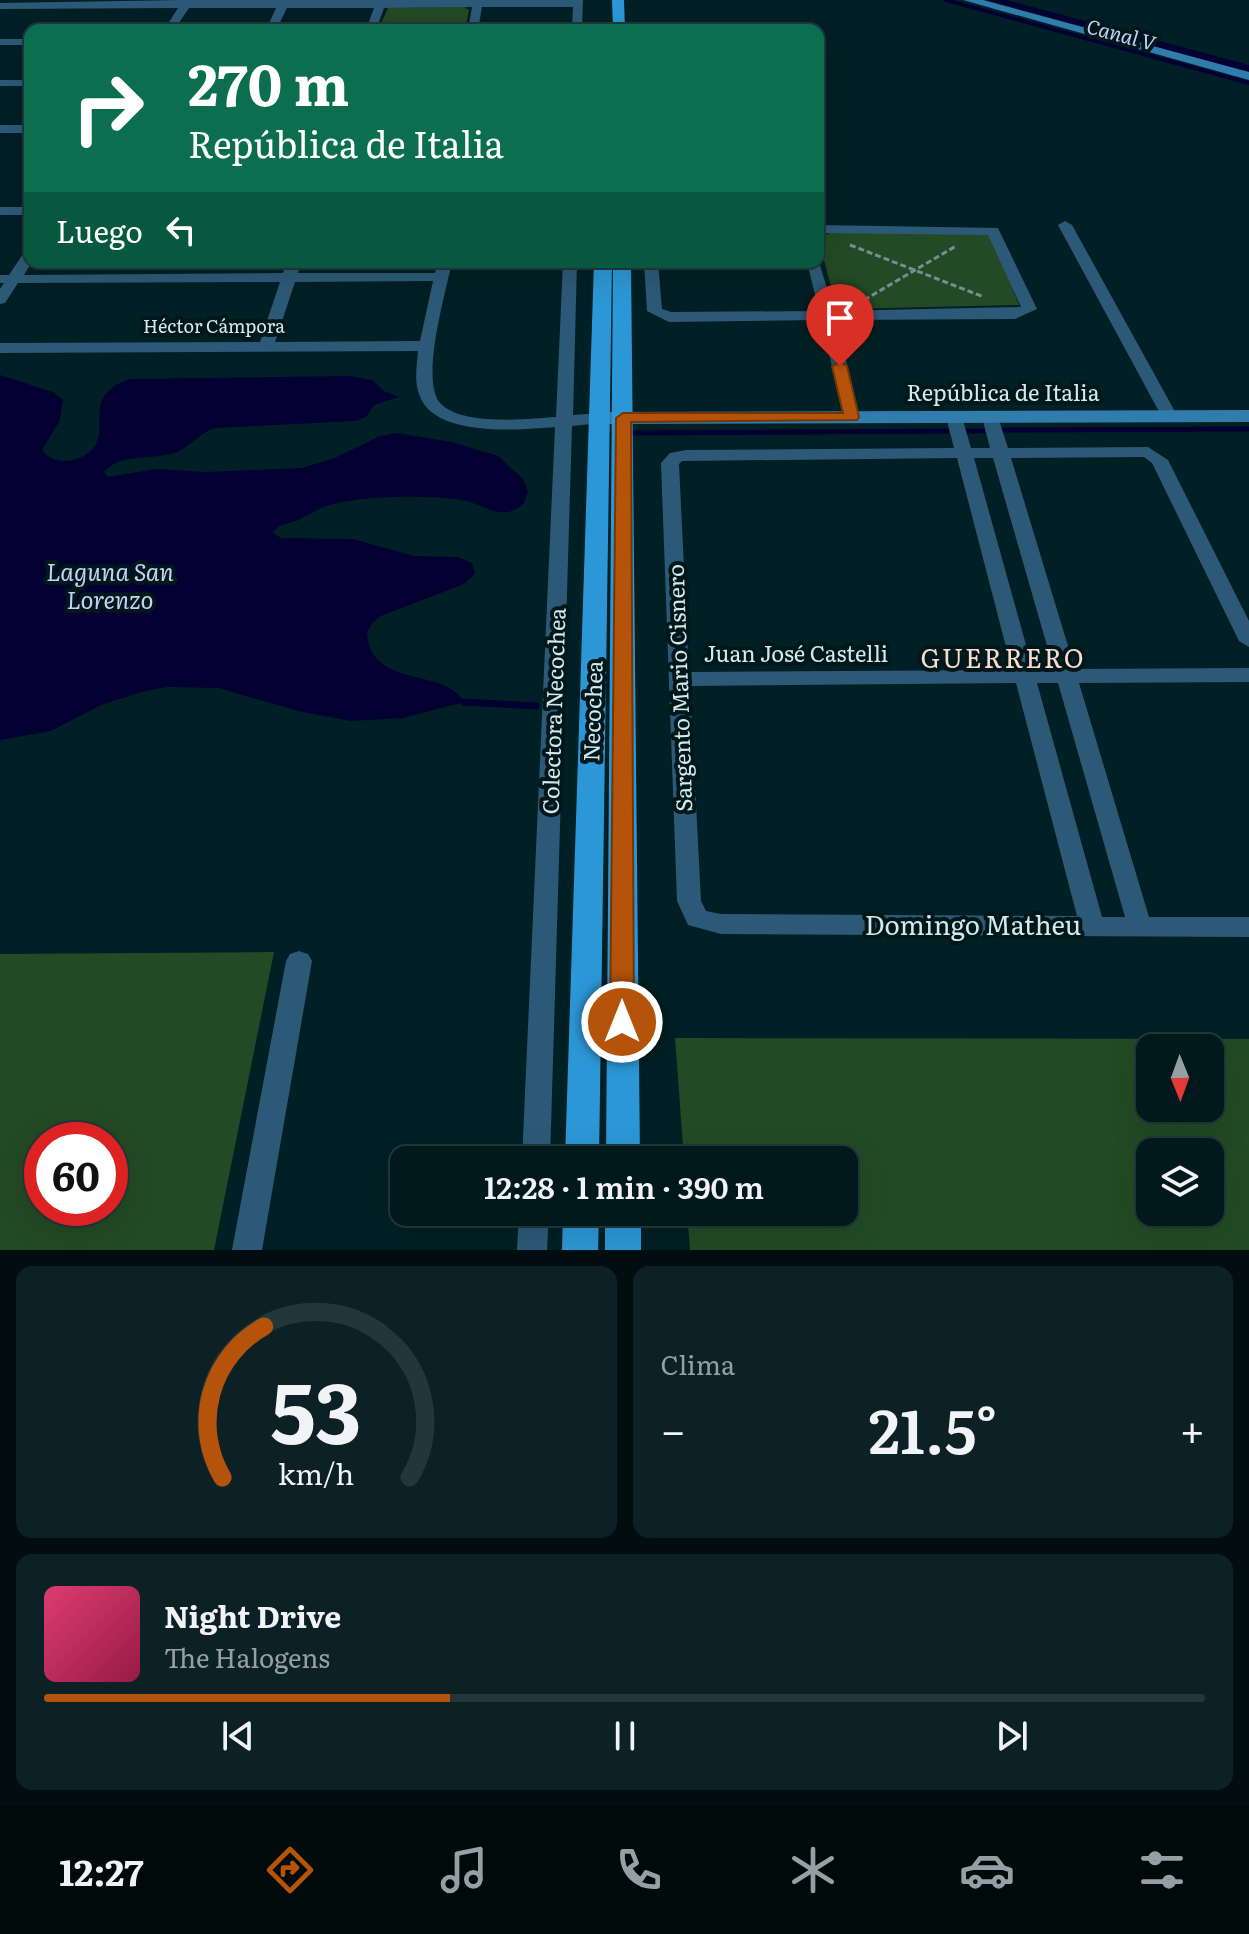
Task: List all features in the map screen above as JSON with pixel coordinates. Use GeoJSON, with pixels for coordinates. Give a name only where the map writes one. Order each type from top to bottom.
{"type":"FeatureCollection","features":[{"type":"Feature","properties":{"kind":"main road"},"geometry":{"type":"LineString","coordinates":[[605,24],[606,0]]}},
{"type":"Feature","properties":{"kind":"main road"},"geometry":{"type":"LineString","coordinates":[[618,0],[619,24]]}},
{"type":"Feature","properties":{"kind":"main road","name":"Necochea"},"geometry":{"type":"LineString","coordinates":[[603,268],[612,418],[623,1146]]}},
{"type":"Feature","properties":{"kind":"main road","name":"Necochea"},"geometry":{"type":"LineString","coordinates":[[583,1146],[612,418],[622,268]]}},
{"type":"Feature","properties":{"kind":"main road"},"geometry":{"type":"LineString","coordinates":[[580,1250],[581,1226]]}},
{"type":"Feature","properties":{"kind":"main road"},"geometry":{"type":"LineString","coordinates":[[623,1226],[623,1250]]}},
{"type":"Feature","properties":{"kind":"street"},"geometry":{"type":"LineString","coordinates":[[969,0],[1249,76]]}},
{"type":"Feature","properties":{"kind":"street"},"geometry":{"type":"LineString","coordinates":[[373,24],[381,2]]}},
{"type":"Feature","properties":{"kind":"street"},"geometry":{"type":"LineString","coordinates":[[474,24],[478,2]]}},
{"type":"Feature","properties":{"kind":"street"},"geometry":{"type":"LineString","coordinates":[[0,6],[18,3],[283,5],[578,2],[577,24]]}},
{"type":"Feature","properties":{"kind":"street"},"geometry":{"type":"LineString","coordinates":[[0,14],[18,3]]}},
{"type":"Feature","properties":{"kind":"street"},"geometry":{"type":"LineString","coordinates":[[173,24],[187,3]]}},
{"type":"Feature","properties":{"kind":"street"},"geometry":{"type":"LineString","coordinates":[[274,24],[283,5]]}},
{"type":"Feature","properties":{"kind":"street"},"geometry":{"type":"LineString","coordinates":[[0,42],[24,42]]}},
{"type":"Feature","properties":{"kind":"street"},"geometry":{"type":"LineString","coordinates":[[0,83],[24,83]]}},
{"type":"Feature","properties":{"kind":"street"},"geometry":{"type":"LineString","coordinates":[[0,129],[24,129]]}},
{"type":"Feature","properties":{"kind":"street"},"geometry":{"type":"LineString","coordinates":[[0,211],[24,211]]}},
{"type":"Feature","properties":{"kind":"street"},"geometry":{"type":"LineString","coordinates":[[1065,225],[1170,417]]}},
{"type":"Feature","properties":{"kind":"street"},"geometry":{"type":"LineString","coordinates":[[652,268],[655,308],[659,315],[827,316],[1027,311],[1029,307],[993,231],[824,229]]}},
{"type":"Feature","properties":{"kind":"street"},"geometry":{"type":"LineString","coordinates":[[0,300],[7,279],[24,261]]}},
{"type":"Feature","properties":{"kind":"street","name":"Colectora Necochea"},"geometry":{"type":"LineString","coordinates":[[537,1146],[570,268]]}},
{"type":"Feature","properties":{"kind":"street"},"geometry":{"type":"LineString","coordinates":[[815,268],[852,417]]}},
{"type":"Feature","properties":{"kind":"street"},"geometry":{"type":"LineString","coordinates":[[7,279],[291,270],[444,269]]}},
{"type":"Feature","properties":{"kind":"street","name":"República de Italia"},"geometry":{"type":"LineString","coordinates":[[444,269],[429,346],[425,377],[427,396],[442,413],[476,423],[612,418],[1249,416]]}},
{"type":"Feature","properties":{"kind":"street"},"geometry":{"type":"LineString","coordinates":[[266,347],[291,270]]}},
{"type":"Feature","properties":{"kind":"street","name":"Héctor Cámpora"},"geometry":{"type":"LineString","coordinates":[[0,348],[429,346]]}},
{"type":"Feature","properties":{"kind":"street"},"geometry":{"type":"LineString","coordinates":[[954,417],[1092,926]]}},
{"type":"Feature","properties":{"kind":"street"},"geometry":{"type":"LineString","coordinates":[[990,417],[1140,927]]}},
{"type":"Feature","properties":{"kind":"street"},"geometry":{"type":"LineString","coordinates":[[965,452],[1136,451],[1153,454],[1159,460],[1249,641]]}},
{"type":"Feature","properties":{"kind":"street","name":"Sargento Mario Cisnero"},"geometry":{"type":"LineString","coordinates":[[697,918],[689,901],[670,466],[676,457],[965,452]]}},
{"type":"Feature","properties":{"kind":"street","name":"Juan José Castelli"},"geometry":{"type":"LineString","coordinates":[[680,679],[1249,675]]}},
{"type":"Feature","properties":{"kind":"street","name":"Domingo Matheu"},"geometry":{"type":"LineString","coordinates":[[697,918],[721,924],[1249,927]]}},
{"type":"Feature","properties":{"kind":"street"},"geometry":{"type":"LineString","coordinates":[[247,1250],[299,961]]}},
{"type":"Feature","properties":{"kind":"street"},"geometry":{"type":"LineString","coordinates":[[532,1250],[533,1226]]}},
{"type":"Feature","properties":{"kind":"path"},"geometry":{"type":"LineString","coordinates":[[864,300],[963,241]]}},
{"type":"Feature","properties":{"kind":"path"},"geometry":{"type":"LineString","coordinates":[[842,242],[995,301]]}},
{"type":"Feature","properties":{"kind":"green space"},"geometry":{"type":"Polygon","coordinates":[[[464,7],[469,10],[466,24],[381,24],[388,8],[464,7]]]}},
{"type":"Feature","properties":{"kind":"green space"},"geometry":{"type":"Polygon","coordinates":[[[830,233],[984,233],[991,236],[1019,305],[842,309],[836,305],[824,260],[824,236],[830,233]]]}},
{"type":"Feature","properties":{"kind":"green space"},"geometry":{"type":"Polygon","coordinates":[[[274,952],[214,1250],[0,1250],[0,954],[274,952]]]}},
{"type":"Feature","properties":{"kind":"green space"},"geometry":{"type":"Polygon","coordinates":[[[675,1038],[1136,1039],[1136,1122],[1224,1122],[1224,1039],[1249,1039],[1249,1250],[690,1250],[688,1226],[858,1226],[858,1146],[683,1146],[675,1038]]]}},
{"type":"Feature","properties":{"kind":"water","name":"Laguna San Lorenzo"},"geometry":{"type":"Polygon","coordinates":[[[0,375],[53,392],[63,400],[60,420],[42,450],[47,456],[62,461],[78,459],[91,450],[98,438],[99,413],[107,392],[131,379],[351,376],[372,380],[384,391],[399,397],[374,405],[366,417],[356,421],[215,428],[171,454],[118,462],[104,472],[108,477],[156,469],[206,472],[302,468],[337,457],[380,436],[396,433],[452,442],[498,456],[523,479],[528,491],[524,503],[508,512],[493,511],[448,498],[375,498],[323,507],[281,526],[273,533],[281,538],[353,539],[414,556],[457,557],[472,563],[475,574],[464,584],[381,616],[372,623],[367,633],[371,651],[381,663],[441,684],[454,691],[464,702],[403,718],[350,721],[298,711],[218,688],[167,687],[101,705],[51,731],[0,740],[0,375]]]}},
{"type":"Feature","properties":{"kind":"waterway"},"geometry":{"type":"LineString","coordinates":[[946,0],[1249,83]]}},
{"type":"Feature","properties":{"kind":"waterway","name":"Canal V"},"geometry":{"type":"LineString","coordinates":[[993,0],[1249,69]]}},
{"type":"Feature","properties":{"kind":"waterway"},"geometry":{"type":"LineString","coordinates":[[1003,430],[1249,429]]}},
{"type":"Feature","properties":{"kind":"waterway"},"geometry":{"type":"LineString","coordinates":[[629,433],[947,431]]}},
{"type":"Feature","properties":{"kind":"waterway"},"geometry":{"type":"LineString","coordinates":[[967,431],[985,431]]}},
{"type":"Feature","properties":{"kind":"waterway"},"geometry":{"type":"LineString","coordinates":[[464,702],[536,706]]}},
{"type":"Feature","properties":{"kind":"district","name":"GUERRERO"},"geometry":{"type":"Point","coordinates":[1003,659]}},
{"type":"Feature","properties":{"kind":"route"},"geometry":{"type":"LineString","coordinates":[[622,1022],[623,418],[852,417],[840,366]]}}]}
